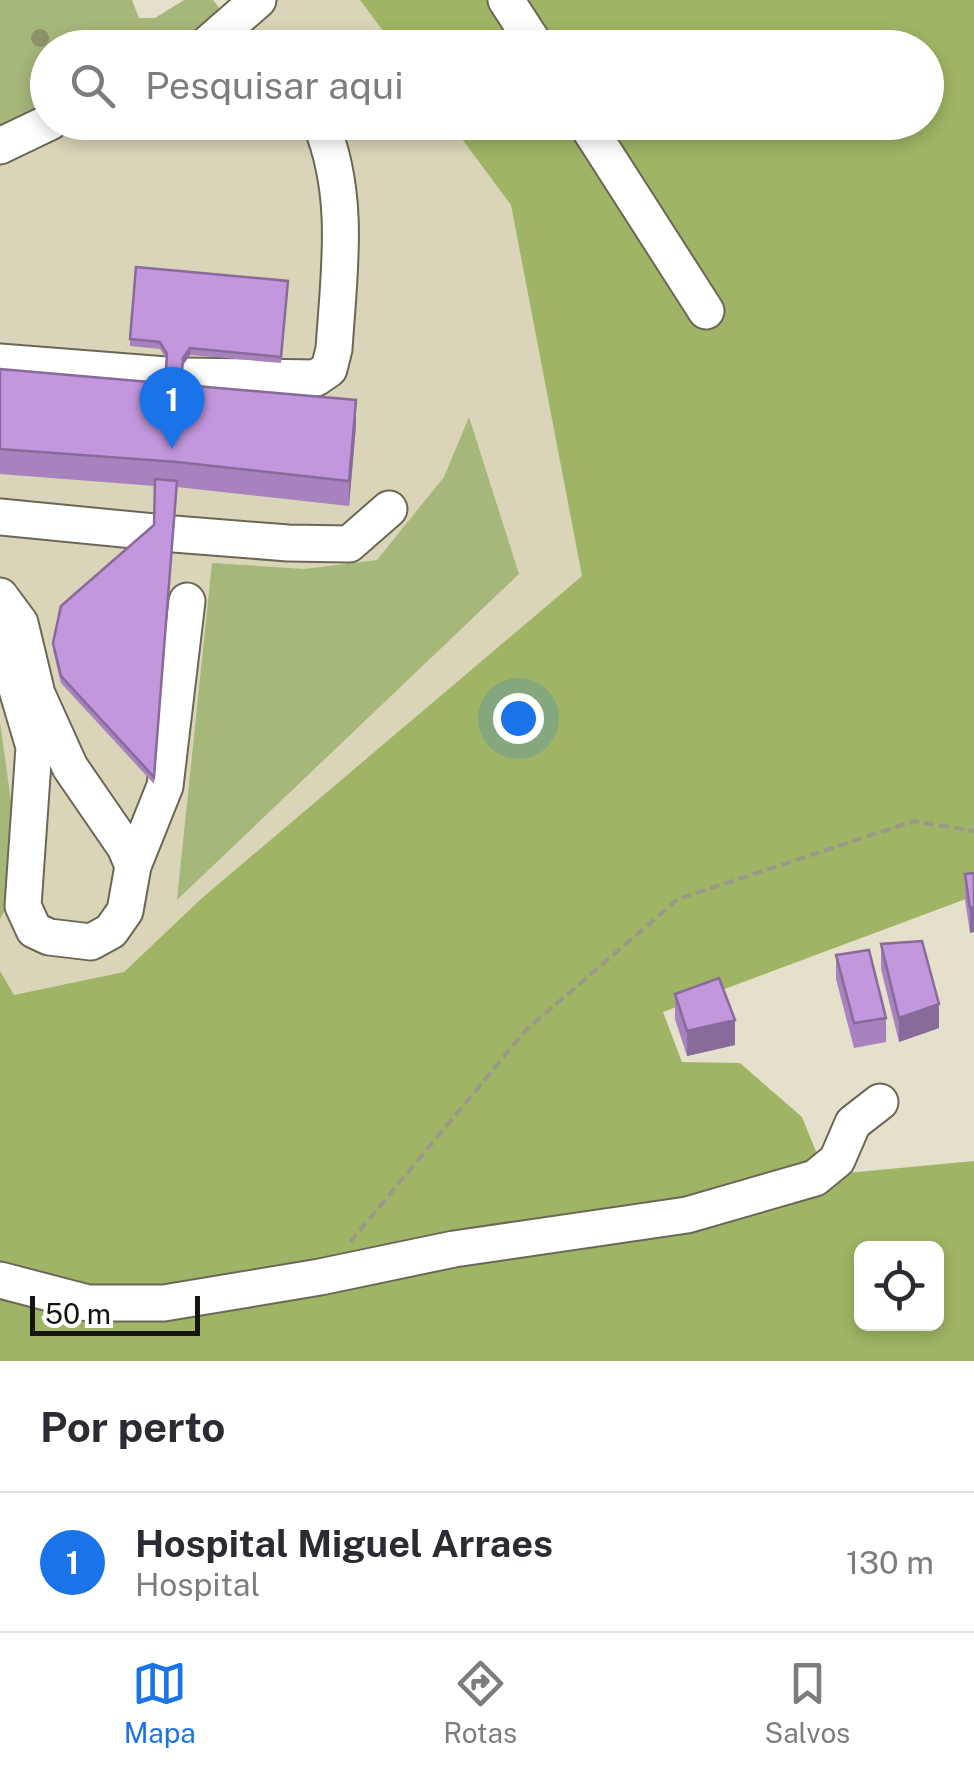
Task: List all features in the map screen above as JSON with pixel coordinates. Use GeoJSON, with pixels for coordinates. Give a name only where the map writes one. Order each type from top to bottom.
{"type":"FeatureCollection","features":[{"type":"Feature","properties":{"kind":"street"},"geometry":{"type":"LineString","coordinates":[[233,30],[258,0]]}},
{"type":"Feature","properties":{"kind":"street"},"geometry":{"type":"LineString","coordinates":[[506,0],[525,30]]}},
{"type":"Feature","properties":{"kind":"street"},"geometry":{"type":"LineString","coordinates":[[0,146],[30,132]]}},
{"type":"Feature","properties":{"kind":"street"},"geometry":{"type":"LineString","coordinates":[[0,362],[174,375],[316,378],[330,368],[334,348],[343,224],[327,140]]}},
{"type":"Feature","properties":{"kind":"street"},"geometry":{"type":"LineString","coordinates":[[597,140],[706,311]]}},
{"type":"Feature","properties":{"kind":"street"},"geometry":{"type":"LineString","coordinates":[[0,517],[288,544],[350,544],[388,509]]}},
{"type":"Feature","properties":{"kind":"street"},"geometry":{"type":"LineString","coordinates":[[0,596],[20,623],[37,694],[70,767],[99,806],[133,866]]}},
{"type":"Feature","properties":{"kind":"street"},"geometry":{"type":"LineString","coordinates":[[0,632],[34,748],[23,906],[34,930],[49,938],[92,942],[111,931],[125,911],[133,866],[164,786],[187,601]]}},
{"type":"Feature","properties":{"kind":"street"},"geometry":{"type":"LineString","coordinates":[[0,1280],[88,1304],[164,1304],[454,1249],[687,1215],[815,1178],[837,1160],[852,1123],[880,1102]]}},
{"type":"Feature","properties":{"kind":"path"},"geometry":{"type":"LineString","coordinates":[[320,1277],[526,1030],[678,899],[914,821],[974,831]]}},
{"type":"Feature","properties":{"kind":"shaded area"},"geometry":{"type":"Polygon","coordinates":[[[267,0],[360,0],[382,30],[212,30],[267,0]]]}},
{"type":"Feature","properties":{"kind":"shaded area"},"geometry":{"type":"Polygon","coordinates":[[[30,130],[30,140],[463,140],[511,205],[582,576],[202,898],[124,972],[50,994],[14,995],[0,973],[0,144],[30,130]]]}},
{"type":"Feature","properties":{"kind":"green space"},"geometry":{"type":"Polygon","coordinates":[[[0,0],[132,0],[139,18],[155,18],[184,0],[213,0],[220,9],[197,30],[30,30],[30,127],[0,142],[0,0]]]}},
{"type":"Feature","properties":{"kind":"green space"},"geometry":{"type":"Polygon","coordinates":[[[360,0],[974,0],[974,896],[663,1012],[682,1062],[740,1063],[802,1117],[821,1164],[690,1204],[449,1236],[159,1287],[85,1284],[0,1264],[0,971],[14,995],[124,972],[202,898],[582,576],[511,205],[463,140],[944,140],[944,30],[382,30],[360,0]]]}},
{"type":"Feature","properties":{"kind":"green space"},"geometry":{"type":"Polygon","coordinates":[[[469,417],[519,574],[177,900],[212,563],[304,569],[377,560],[444,477],[469,417]]]}},
{"type":"Feature","properties":{"kind":"green space"},"geometry":{"type":"Polygon","coordinates":[[[0,722],[22,881],[0,919],[0,722]]]}},
{"type":"Feature","properties":{"kind":"green space"},"geometry":{"type":"Polygon","coordinates":[[[974,1161],[974,1361],[0,1361],[0,1290],[87,1311],[836,1174],[974,1161]]]}},
{"type":"Feature","properties":{"kind":"building"},"geometry":{"type":"Polygon","coordinates":[[[136,267],[288,281],[281,357],[190,348],[183,358],[181,385],[165,384],[167,354],[160,342],[130,339],[136,267]]]}},
{"type":"Feature","properties":{"kind":"building"},"geometry":{"type":"Polygon","coordinates":[[[0,369],[356,400],[349,481],[177,462],[0,449],[0,369]]]}},
{"type":"Feature","properties":{"kind":"building"},"geometry":{"type":"Polygon","coordinates":[[[155,479],[177,481],[154,777],[61,676],[53,643],[61,606],[154,525],[155,479]]]}},
{"type":"Feature","properties":{"kind":"building"},"geometry":{"type":"Polygon","coordinates":[[[974,873],[974,907],[970,908],[965,874],[974,873]]]}},
{"type":"Feature","properties":{"kind":"building"},"geometry":{"type":"Polygon","coordinates":[[[922,941],[939,1004],[899,1018],[881,944],[922,941]]]}},
{"type":"Feature","properties":{"kind":"building"},"geometry":{"type":"Polygon","coordinates":[[[869,950],[886,1018],[854,1023],[836,955],[869,950]]]}},
{"type":"Feature","properties":{"kind":"building"},"geometry":{"type":"Polygon","coordinates":[[[719,978],[735,1020],[687,1031],[675,994],[719,978]]]}},
{"type":"Feature","properties":{"kind":"place","name":"Hospital Miguel Arraes"},"geometry":{"type":"Point","coordinates":[172,449]}}]}
